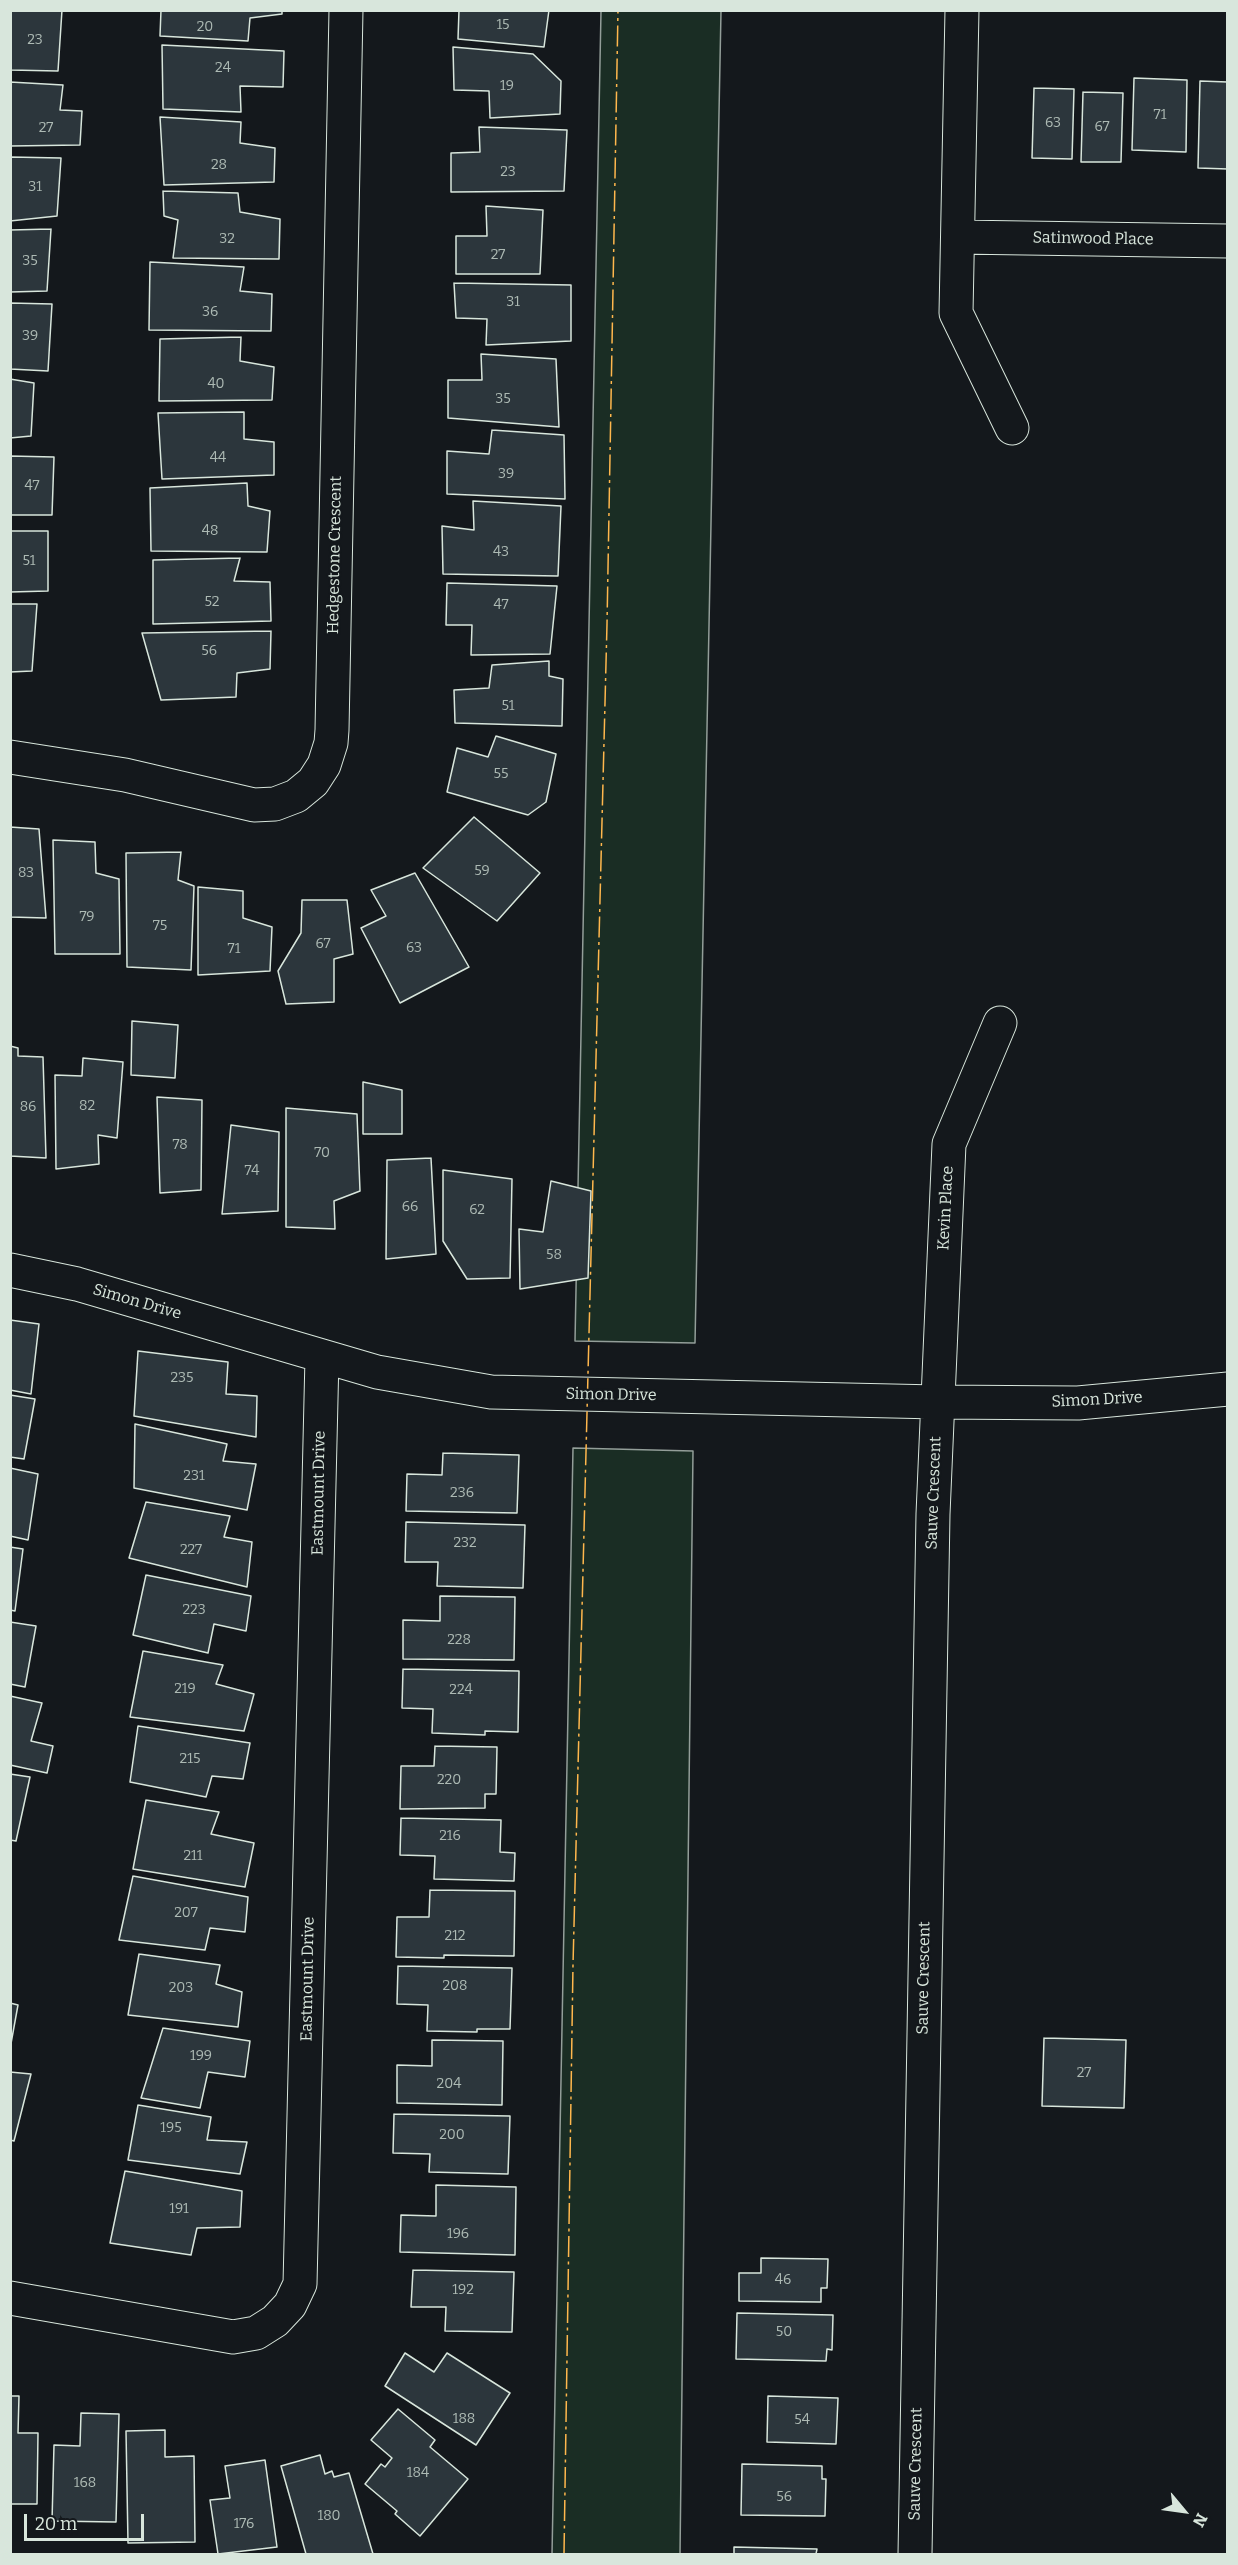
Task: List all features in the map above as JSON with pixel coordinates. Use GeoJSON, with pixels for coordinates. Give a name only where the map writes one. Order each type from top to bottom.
{"type":"FeatureCollection","features":[{"type":"Feature","properties":{"kind":"street","name":"Hedgestone Crescent"},"geometry":{"type":"LineString","coordinates":[[10,758],[125,774],[254,806],[275,804],[296,796],[313,782],[324,765],[332,730],[346,10]]}},
{"type":"Feature","properties":{"kind":"street"},"geometry":{"type":"LineString","coordinates":[[962,10],[956,313],[1012,428]]}},
{"type":"Feature","properties":{"kind":"street","name":"Satinwood Place"},"geometry":{"type":"LineString","coordinates":[[958,237],[1227,241]]}},
{"type":"Feature","properties":{"kind":"street","name":"Kevin Place"},"geometry":{"type":"LineString","coordinates":[[937,1402],[949,1144],[1000,1023]]}},
{"type":"Feature","properties":{"kind":"street","name":"Simon Drive"},"geometry":{"type":"LineString","coordinates":[[10,1270],[77,1284],[322,1357],[406,1378],[491,1392],[1078,1403],[1227,1389]]}},
{"type":"Feature","properties":{"kind":"street","name":"Eastmount Drive"},"geometry":{"type":"LineString","coordinates":[[10,2298],[233,2337],[256,2333],[275,2321],[290,2305],[300,2284],[322,1357]]}},
{"type":"Feature","properties":{"kind":"street","name":"Sauve Crescent"},"geometry":{"type":"LineString","coordinates":[[915,2554],[926,1833],[937,1402]]}},
{"type":"Feature","properties":{"kind":"green space"},"geometry":{"type":"Polygon","coordinates":[[[601,11],[721,11],[695,1343],[575,1341],[601,11]]]}},
{"type":"Feature","properties":{"kind":"green space"},"geometry":{"type":"Polygon","coordinates":[[[573,1448],[693,1451],[680,2554],[552,2554],[573,1448]]]}},
{"type":"Feature","properties":{"kind":"building"},"geometry":{"type":"Polygon","coordinates":[[[10,10],[62,10],[58,71],[10,70],[10,10]]]}},
{"type":"Feature","properties":{"kind":"building"},"geometry":{"type":"Polygon","coordinates":[[[161,10],[282,10],[282,14],[250,18],[248,41],[160,36],[161,10]]]}},
{"type":"Feature","properties":{"kind":"building"},"geometry":{"type":"Polygon","coordinates":[[[459,10],[549,10],[544,47],[458,39],[459,10]]]}},
{"type":"Feature","properties":{"kind":"building"},"geometry":{"type":"Polygon","coordinates":[[[162,45],[284,51],[283,87],[240,86],[241,112],[163,109],[162,45]]]}},
{"type":"Feature","properties":{"kind":"building"},"geometry":{"type":"Polygon","coordinates":[[[453,47],[533,54],[561,81],[560,114],[490,118],[489,91],[454,90],[453,47]]]}},
{"type":"Feature","properties":{"kind":"building"},"geometry":{"type":"Polygon","coordinates":[[[1134,78],[1187,80],[1186,152],[1132,150],[1134,78]]]}},
{"type":"Feature","properties":{"kind":"building"},"geometry":{"type":"Polygon","coordinates":[[[1200,81],[1228,82],[1228,169],[1198,168],[1200,81]]]}},
{"type":"Feature","properties":{"kind":"building"},"geometry":{"type":"Polygon","coordinates":[[[10,82],[63,85],[60,110],[82,111],[80,145],[10,146],[10,82]]]}},
{"type":"Feature","properties":{"kind":"building"},"geometry":{"type":"Polygon","coordinates":[[[1034,88],[1074,89],[1072,159],[1032,158],[1034,88]]]}},
{"type":"Feature","properties":{"kind":"building"},"geometry":{"type":"Polygon","coordinates":[[[1083,92],[1123,93],[1121,162],[1081,162],[1083,92]]]}},
{"type":"Feature","properties":{"kind":"building"},"geometry":{"type":"Polygon","coordinates":[[[160,117],[241,122],[240,143],[275,148],[274,182],[164,185],[160,117]]]}},
{"type":"Feature","properties":{"kind":"building"},"geometry":{"type":"Polygon","coordinates":[[[479,127],[567,130],[564,191],[451,192],[451,153],[480,152],[479,127]]]}},
{"type":"Feature","properties":{"kind":"building"},"geometry":{"type":"Polygon","coordinates":[[[10,157],[61,158],[57,216],[10,221],[10,157]]]}},
{"type":"Feature","properties":{"kind":"building"},"geometry":{"type":"Polygon","coordinates":[[[163,191],[238,193],[240,212],[280,219],[279,259],[173,258],[178,220],[164,216],[163,191]]]}},
{"type":"Feature","properties":{"kind":"building"},"geometry":{"type":"Polygon","coordinates":[[[486,206],[543,210],[540,274],[456,274],[456,236],[487,236],[486,206]]]}},
{"type":"Feature","properties":{"kind":"building"},"geometry":{"type":"Polygon","coordinates":[[[51,229],[47,291],[10,292],[10,230],[51,229]]]}},
{"type":"Feature","properties":{"kind":"building"},"geometry":{"type":"Polygon","coordinates":[[[150,262],[244,267],[240,291],[272,294],[271,331],[149,330],[150,262]]]}},
{"type":"Feature","properties":{"kind":"building"},"geometry":{"type":"Polygon","coordinates":[[[454,283],[571,285],[571,341],[486,345],[487,319],[456,318],[454,283]]]}},
{"type":"Feature","properties":{"kind":"building"},"geometry":{"type":"Polygon","coordinates":[[[10,303],[52,304],[48,371],[10,369],[10,303]]]}},
{"type":"Feature","properties":{"kind":"building"},"geometry":{"type":"Polygon","coordinates":[[[241,337],[240,361],[274,367],[272,400],[159,401],[160,339],[241,337]]]}},
{"type":"Feature","properties":{"kind":"building"},"geometry":{"type":"Polygon","coordinates":[[[481,354],[556,359],[559,427],[448,418],[448,380],[482,380],[481,354]]]}},
{"type":"Feature","properties":{"kind":"building"},"geometry":{"type":"Polygon","coordinates":[[[10,379],[34,383],[31,436],[10,438],[10,379]]]}},
{"type":"Feature","properties":{"kind":"building"},"geometry":{"type":"Polygon","coordinates":[[[244,412],[244,439],[274,442],[274,475],[162,479],[158,413],[244,412]]]}},
{"type":"Feature","properties":{"kind":"building"},"geometry":{"type":"Polygon","coordinates":[[[492,430],[564,435],[565,499],[447,494],[447,451],[489,454],[492,430]]]}},
{"type":"Feature","properties":{"kind":"building"},"geometry":{"type":"Polygon","coordinates":[[[10,456],[54,457],[52,515],[10,515],[10,456]]]}},
{"type":"Feature","properties":{"kind":"building"},"geometry":{"type":"Polygon","coordinates":[[[247,483],[248,506],[270,511],[267,552],[151,551],[150,488],[247,483]]]}},
{"type":"Feature","properties":{"kind":"building"},"geometry":{"type":"Polygon","coordinates":[[[473,501],[561,506],[558,576],[443,574],[442,526],[474,530],[473,501]]]}},
{"type":"Feature","properties":{"kind":"building"},"geometry":{"type":"Polygon","coordinates":[[[10,531],[48,531],[48,591],[10,592],[10,531]]]}},
{"type":"Feature","properties":{"kind":"building"},"geometry":{"type":"Polygon","coordinates":[[[240,558],[234,581],[270,582],[271,621],[153,624],[153,560],[240,558]]]}},
{"type":"Feature","properties":{"kind":"building"},"geometry":{"type":"Polygon","coordinates":[[[447,583],[557,586],[550,654],[471,655],[472,625],[446,625],[447,583]]]}},
{"type":"Feature","properties":{"kind":"building"},"geometry":{"type":"Polygon","coordinates":[[[10,604],[37,604],[32,671],[10,672],[10,604]]]}},
{"type":"Feature","properties":{"kind":"building"},"geometry":{"type":"Polygon","coordinates":[[[271,631],[270,669],[237,673],[236,697],[161,700],[142,633],[271,631]]]}},
{"type":"Feature","properties":{"kind":"building"},"geometry":{"type":"Polygon","coordinates":[[[549,661],[549,676],[563,679],[562,726],[455,723],[454,690],[489,688],[492,665],[549,661]]]}},
{"type":"Feature","properties":{"kind":"building"},"geometry":{"type":"Polygon","coordinates":[[[496,736],[556,754],[546,802],[528,815],[447,792],[457,748],[488,757],[496,736]]]}},
{"type":"Feature","properties":{"kind":"building"},"geometry":{"type":"Polygon","coordinates":[[[474,817],[540,873],[497,921],[423,868],[474,817]]]}},
{"type":"Feature","properties":{"kind":"building"},"geometry":{"type":"Polygon","coordinates":[[[10,827],[39,829],[46,918],[10,917],[10,827]]]}},
{"type":"Feature","properties":{"kind":"building"},"geometry":{"type":"Polygon","coordinates":[[[53,840],[95,842],[96,873],[119,879],[120,954],[55,954],[53,840]]]}},
{"type":"Feature","properties":{"kind":"building"},"geometry":{"type":"Polygon","coordinates":[[[181,852],[178,880],[194,886],[191,970],[127,967],[126,853],[181,852]]]}},
{"type":"Feature","properties":{"kind":"building"},"geometry":{"type":"Polygon","coordinates":[[[415,873],[469,967],[400,1003],[361,928],[386,916],[371,890],[415,873]]]}},
{"type":"Feature","properties":{"kind":"building"},"geometry":{"type":"Polygon","coordinates":[[[198,887],[243,891],[243,918],[272,927],[270,971],[198,975],[198,887]]]}},
{"type":"Feature","properties":{"kind":"building"},"geometry":{"type":"Polygon","coordinates":[[[302,900],[347,900],[353,954],[334,959],[334,1002],[286,1004],[278,971],[301,933],[302,900]]]}},
{"type":"Feature","properties":{"kind":"building"},"geometry":{"type":"Polygon","coordinates":[[[132,1021],[178,1025],[175,1078],[131,1075],[132,1021]]]}},
{"type":"Feature","properties":{"kind":"building"},"geometry":{"type":"Polygon","coordinates":[[[10,1046],[18,1048],[18,1056],[43,1057],[46,1158],[10,1156],[10,1046]]]}},
{"type":"Feature","properties":{"kind":"building"},"geometry":{"type":"Polygon","coordinates":[[[83,1058],[123,1062],[117,1138],[98,1135],[99,1164],[56,1169],[55,1075],[82,1076],[83,1058]]]}},
{"type":"Feature","properties":{"kind":"building"},"geometry":{"type":"Polygon","coordinates":[[[363,1082],[402,1090],[402,1134],[363,1134],[363,1082]]]}},
{"type":"Feature","properties":{"kind":"building"},"geometry":{"type":"Polygon","coordinates":[[[157,1097],[202,1100],[201,1190],[160,1193],[157,1097]]]}},
{"type":"Feature","properties":{"kind":"building"},"geometry":{"type":"Polygon","coordinates":[[[286,1108],[357,1114],[360,1191],[334,1201],[335,1229],[286,1227],[286,1108]]]}},
{"type":"Feature","properties":{"kind":"building"},"geometry":{"type":"Polygon","coordinates":[[[231,1125],[279,1132],[278,1211],[222,1214],[231,1125]]]}},
{"type":"Feature","properties":{"kind":"building"},"geometry":{"type":"Polygon","coordinates":[[[431,1158],[436,1254],[386,1259],[387,1160],[431,1158]]]}},
{"type":"Feature","properties":{"kind":"building"},"geometry":{"type":"Polygon","coordinates":[[[443,1170],[512,1179],[510,1278],[467,1279],[443,1241],[443,1170]]]}},
{"type":"Feature","properties":{"kind":"building"},"geometry":{"type":"Polygon","coordinates":[[[551,1181],[591,1191],[588,1278],[520,1289],[519,1229],[543,1232],[551,1181]]]}},
{"type":"Feature","properties":{"kind":"building"},"geometry":{"type":"Polygon","coordinates":[[[10,1320],[39,1324],[31,1394],[10,1390],[10,1320]]]}},
{"type":"Feature","properties":{"kind":"building"},"geometry":{"type":"Polygon","coordinates":[[[138,1351],[228,1362],[226,1394],[257,1396],[256,1437],[134,1416],[138,1351]]]}},
{"type":"Feature","properties":{"kind":"building"},"geometry":{"type":"Polygon","coordinates":[[[10,1395],[35,1399],[24,1459],[10,1457],[10,1395]]]}},
{"type":"Feature","properties":{"kind":"building"},"geometry":{"type":"Polygon","coordinates":[[[135,1424],[227,1444],[223,1461],[256,1464],[247,1510],[134,1488],[135,1424]]]}},
{"type":"Feature","properties":{"kind":"building"},"geometry":{"type":"Polygon","coordinates":[[[443,1453],[519,1455],[517,1513],[406,1511],[407,1474],[442,1475],[443,1453]]]}},
{"type":"Feature","properties":{"kind":"building"},"geometry":{"type":"Polygon","coordinates":[[[10,1468],[38,1474],[28,1540],[10,1536],[10,1468]]]}},
{"type":"Feature","properties":{"kind":"building"},"geometry":{"type":"Polygon","coordinates":[[[146,1502],[230,1516],[224,1537],[252,1542],[247,1587],[129,1558],[146,1502]]]}},
{"type":"Feature","properties":{"kind":"building"},"geometry":{"type":"Polygon","coordinates":[[[406,1522],[525,1525],[523,1588],[437,1586],[438,1562],[405,1562],[406,1522]]]}},
{"type":"Feature","properties":{"kind":"building"},"geometry":{"type":"Polygon","coordinates":[[[10,1547],[23,1549],[15,1611],[10,1610],[10,1547]]]}},
{"type":"Feature","properties":{"kind":"building"},"geometry":{"type":"Polygon","coordinates":[[[146,1575],[251,1596],[246,1631],[214,1624],[208,1653],[133,1635],[146,1575]]]}},
{"type":"Feature","properties":{"kind":"building"},"geometry":{"type":"Polygon","coordinates":[[[440,1596],[515,1597],[514,1660],[403,1659],[403,1620],[440,1621],[440,1596]]]}},
{"type":"Feature","properties":{"kind":"building"},"geometry":{"type":"Polygon","coordinates":[[[10,1622],[36,1626],[25,1687],[10,1684],[10,1622]]]}},
{"type":"Feature","properties":{"kind":"building"},"geometry":{"type":"Polygon","coordinates":[[[143,1651],[223,1665],[216,1684],[254,1694],[244,1731],[130,1717],[143,1651]]]}},
{"type":"Feature","properties":{"kind":"building"},"geometry":{"type":"Polygon","coordinates":[[[403,1669],[519,1671],[518,1732],[485,1731],[485,1735],[432,1733],[433,1709],[402,1708],[403,1669]]]}},
{"type":"Feature","properties":{"kind":"building"},"geometry":{"type":"Polygon","coordinates":[[[10,1696],[42,1703],[31,1741],[53,1746],[47,1773],[10,1765],[10,1696]]]}},
{"type":"Feature","properties":{"kind":"building"},"geometry":{"type":"Polygon","coordinates":[[[138,1726],[250,1743],[243,1779],[212,1776],[206,1797],[130,1782],[138,1726]]]}},
{"type":"Feature","properties":{"kind":"building"},"geometry":{"type":"Polygon","coordinates":[[[435,1746],[497,1747],[496,1794],[485,1794],[485,1808],[400,1809],[401,1766],[434,1766],[435,1746]]]}},
{"type":"Feature","properties":{"kind":"building"},"geometry":{"type":"Polygon","coordinates":[[[10,1774],[30,1777],[16,1841],[10,1840],[10,1774]]]}},
{"type":"Feature","properties":{"kind":"building"},"geometry":{"type":"Polygon","coordinates":[[[146,1800],[219,1812],[211,1834],[254,1843],[245,1887],[133,1869],[146,1800]]]}},
{"type":"Feature","properties":{"kind":"building"},"geometry":{"type":"Polygon","coordinates":[[[401,1818],[501,1820],[500,1852],[515,1853],[514,1881],[434,1879],[435,1856],[400,1855],[401,1818]]]}},
{"type":"Feature","properties":{"kind":"building"},"geometry":{"type":"Polygon","coordinates":[[[133,1876],[248,1897],[245,1932],[210,1928],[205,1950],[119,1940],[133,1876]]]}},
{"type":"Feature","properties":{"kind":"building"},"geometry":{"type":"Polygon","coordinates":[[[430,1890],[515,1891],[514,1956],[396,1957],[397,1917],[429,1917],[430,1890]]]}},
{"type":"Feature","properties":{"kind":"building"},"geometry":{"type":"Polygon","coordinates":[[[139,1954],[220,1965],[216,1984],[242,1992],[238,2027],[128,2015],[139,1954]]]}},
{"type":"Feature","properties":{"kind":"building"},"geometry":{"type":"Polygon","coordinates":[[[398,1966],[512,1968],[510,2029],[477,2029],[477,2032],[427,2031],[428,2005],[397,2004],[398,1966]]]}},
{"type":"Feature","properties":{"kind":"building"},"geometry":{"type":"Polygon","coordinates":[[[10,2003],[18,2005],[10,2049],[10,2003]]]}},
{"type":"Feature","properties":{"kind":"building"},"geometry":{"type":"Polygon","coordinates":[[[163,2028],[250,2041],[245,2077],[208,2072],[200,2108],[141,2098],[163,2028]]]}},
{"type":"Feature","properties":{"kind":"building"},"geometry":{"type":"Polygon","coordinates":[[[1044,2038],[1126,2040],[1124,2108],[1042,2106],[1044,2038]]]}},
{"type":"Feature","properties":{"kind":"building"},"geometry":{"type":"Polygon","coordinates":[[[432,2040],[503,2041],[502,2105],[397,2103],[397,2065],[432,2066],[432,2040]]]}},
{"type":"Feature","properties":{"kind":"building"},"geometry":{"type":"Polygon","coordinates":[[[10,2072],[31,2074],[14,2141],[10,2140],[10,2072]]]}},
{"type":"Feature","properties":{"kind":"building"},"geometry":{"type":"Polygon","coordinates":[[[138,2105],[211,2117],[207,2140],[247,2142],[240,2174],[128,2160],[138,2105]]]}},
{"type":"Feature","properties":{"kind":"building"},"geometry":{"type":"Polygon","coordinates":[[[394,2114],[510,2116],[508,2174],[429,2172],[430,2154],[393,2153],[394,2114]]]}},
{"type":"Feature","properties":{"kind":"building"},"geometry":{"type":"Polygon","coordinates":[[[125,2171],[242,2191],[240,2227],[197,2228],[191,2255],[110,2243],[125,2171]]]}},
{"type":"Feature","properties":{"kind":"building"},"geometry":{"type":"Polygon","coordinates":[[[436,2185],[516,2187],[515,2255],[400,2252],[401,2215],[436,2216],[436,2185]]]}},
{"type":"Feature","properties":{"kind":"building"},"geometry":{"type":"Polygon","coordinates":[[[761,2258],[828,2259],[827,2288],[821,2288],[821,2302],[739,2301],[739,2273],[761,2273],[761,2258]]]}},
{"type":"Feature","properties":{"kind":"building"},"geometry":{"type":"Polygon","coordinates":[[[413,2270],[514,2272],[512,2332],[445,2331],[446,2307],[411,2307],[413,2270]]]}},
{"type":"Feature","properties":{"kind":"building"},"geometry":{"type":"Polygon","coordinates":[[[737,2313],[833,2315],[832,2350],[827,2349],[826,2361],[736,2359],[737,2313]]]}},
{"type":"Feature","properties":{"kind":"building"},"geometry":{"type":"Polygon","coordinates":[[[405,2353],[434,2372],[447,2353],[510,2393],[476,2445],[385,2386],[405,2353]]]}},
{"type":"Feature","properties":{"kind":"building"},"geometry":{"type":"Polygon","coordinates":[[[10,2396],[19,2396],[18,2433],[38,2433],[37,2504],[10,2504],[10,2396]]]}},
{"type":"Feature","properties":{"kind":"building"},"geometry":{"type":"Polygon","coordinates":[[[768,2396],[838,2398],[836,2444],[767,2442],[768,2396]]]}},
{"type":"Feature","properties":{"kind":"building"},"geometry":{"type":"Polygon","coordinates":[[[398,2409],[435,2440],[430,2447],[468,2479],[420,2536],[395,2514],[397,2511],[365,2484],[381,2464],[385,2467],[392,2458],[371,2440],[398,2409]]]}},
{"type":"Feature","properties":{"kind":"building"},"geometry":{"type":"Polygon","coordinates":[[[81,2413],[119,2414],[116,2522],[52,2521],[54,2445],[80,2446],[81,2413]]]}},
{"type":"Feature","properties":{"kind":"building"},"geometry":{"type":"Polygon","coordinates":[[[165,2430],[165,2457],[194,2456],[195,2542],[128,2543],[126,2431],[165,2430]]]}},
{"type":"Feature","properties":{"kind":"building"},"geometry":{"type":"Polygon","coordinates":[[[320,2455],[325,2474],[332,2471],[334,2477],[349,2473],[373,2554],[306,2554],[281,2466],[320,2455]]]}},
{"type":"Feature","properties":{"kind":"building"},"geometry":{"type":"Polygon","coordinates":[[[265,2460],[277,2547],[218,2554],[210,2500],[230,2498],[225,2466],[265,2460]]]}},
{"type":"Feature","properties":{"kind":"building"},"geometry":{"type":"Polygon","coordinates":[[[742,2464],[822,2466],[822,2479],[826,2479],[825,2516],[741,2515],[742,2464]]]}},
{"type":"Feature","properties":{"kind":"building"},"geometry":{"type":"Polygon","coordinates":[[[734,2547],[817,2549],[816,2554],[734,2554],[734,2547]]]}},
{"type":"Feature","properties":{"kind":"power"},"geometry":{"type":"LineString","coordinates":[[564,2554],[573,1965],[607,624],[618,10]]}}]}
